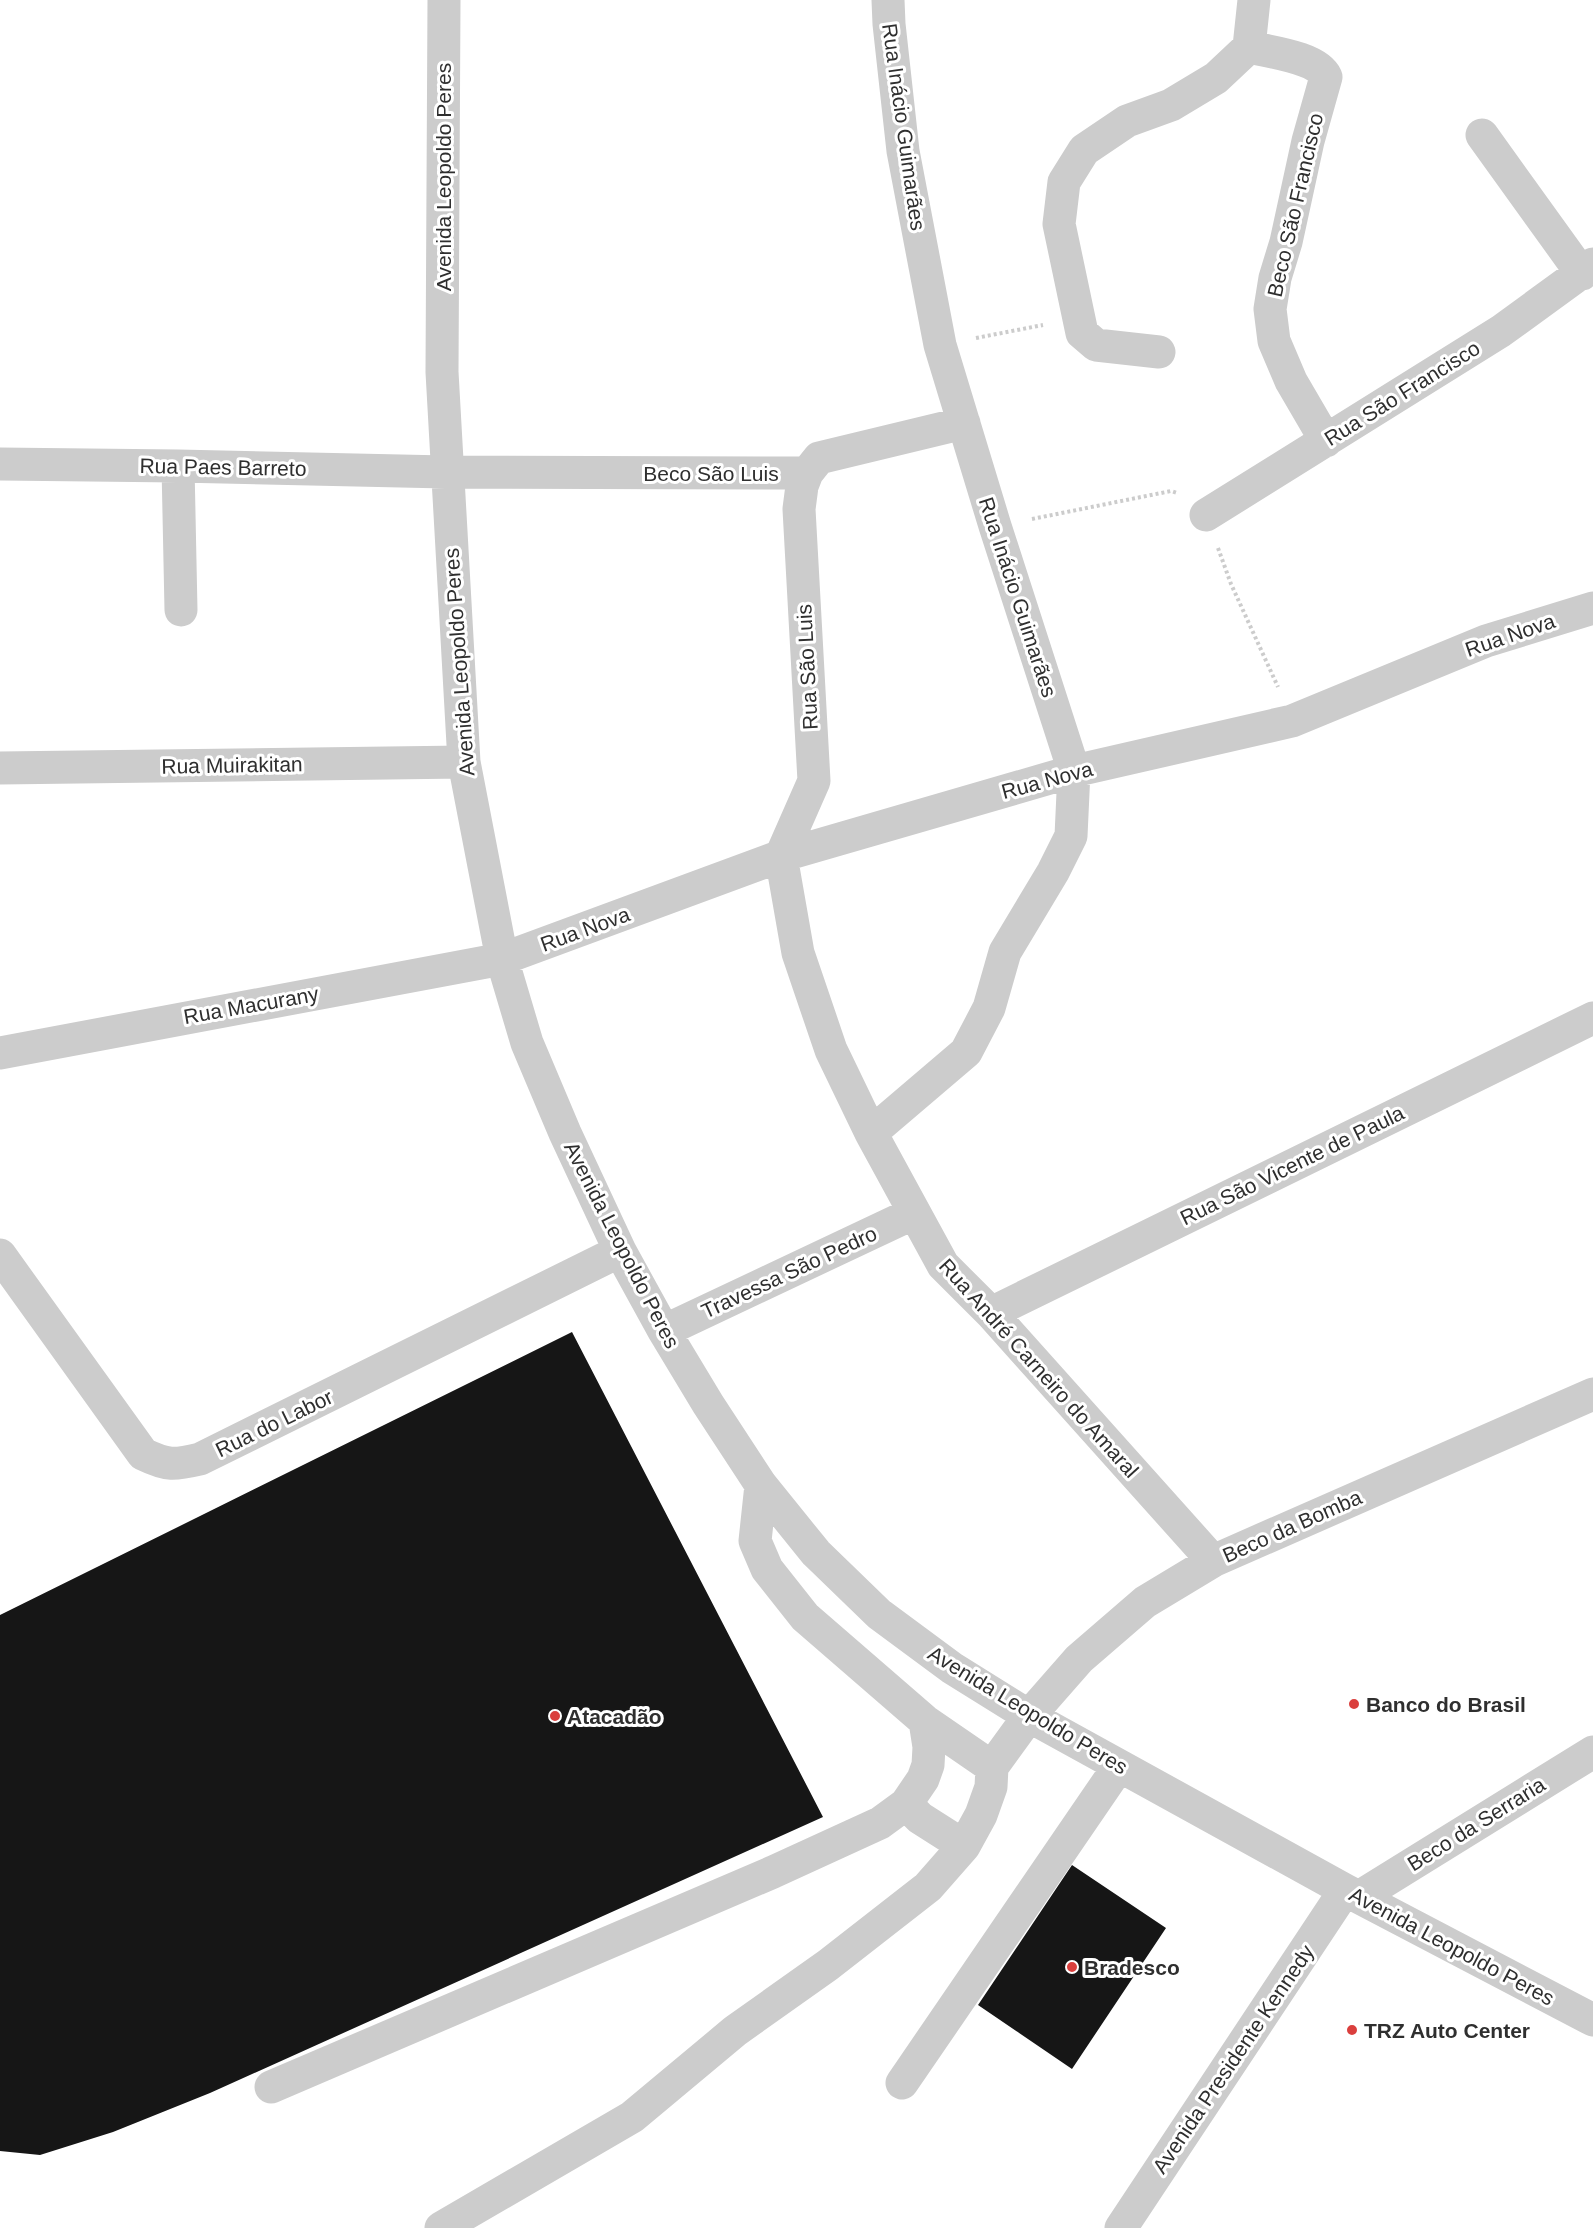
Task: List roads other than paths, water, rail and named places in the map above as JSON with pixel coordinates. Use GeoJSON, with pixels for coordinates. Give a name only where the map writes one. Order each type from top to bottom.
{"type":"FeatureCollection","features":[{"type":"Feature","properties":{"kind":"street","name":"Avenida Leopoldo Peres"},"geometry":{"type":"LineString","coordinates":[[444,0],[442,372],[464,762],[502,959],[527,1043],[565,1133],[620,1251],[664,1331],[760,1485],[816,1553],[879,1614],[952,1668],[1029,1716],[1352,1893],[1593,2020]]}},
{"type":"Feature","properties":{"kind":"street","name":"Rua Inácio Guimarães"},"geometry":{"type":"LineString","coordinates":[[871,1133],[966,1052],[989,1008],[1005,952],[1053,872],[1071,836],[1074,771],[995,526],[933,316],[903,151],[888,0]]}},
{"type":"Feature","properties":{"kind":"street"},"geometry":{"type":"LineString","coordinates":[[1159,352],[1096,345],[1082,333],[1059,224],[1064,182],[1084,150],[1127,120],[1171,105],[1216,78],[1249,48],[1254,0]]}},
{"type":"Feature","properties":{"kind":"street","name":"Beco São Francisco"},"geometry":{"type":"LineString","coordinates":[[1249,48],[1293,57],[1315,65],[1326,77],[1308,141],[1286,242],[1275,278],[1270,309],[1274,341],[1291,381],[1326,441]]}},
{"type":"Feature","properties":{"kind":"street"},"geometry":{"type":"LineString","coordinates":[[1482,135],[1587,269]]}},
{"type":"Feature","properties":{"kind":"street","name":"Rua São Francisco"},"geometry":{"type":"LineString","coordinates":[[1206,515],[1501,331],[1587,269]]}},
{"type":"Feature","properties":{"kind":"street","name":"Beco São Luis"},"geometry":{"type":"LineString","coordinates":[[446,472],[807,473],[819,458],[964,423]]}},
{"type":"Feature","properties":{"kind":"street","name":"Rua Paes Barreto"},"geometry":{"type":"LineString","coordinates":[[0,464],[446,472]]}},
{"type":"Feature","properties":{"kind":"street"},"geometry":{"type":"LineString","coordinates":[[178,466],[181,610]]}},
{"type":"Feature","properties":{"kind":"street","name":"Rua São Luis"},"geometry":{"type":"LineString","coordinates":[[781,856],[814,781],[799,509],[802,486],[807,473]]}},
{"type":"Feature","properties":{"kind":"street","name":"Rua Nova"},"geometry":{"type":"LineString","coordinates":[[502,959],[781,856],[1074,771],[1292,721],[1486,641],[1593,608]]}},
{"type":"Feature","properties":{"kind":"street","name":"Rua Muirakitan"},"geometry":{"type":"LineString","coordinates":[[0,768],[464,762]]}},
{"type":"Feature","properties":{"kind":"street","name":"Rua André Carneiro do Amaral"},"geometry":{"type":"LineString","coordinates":[[781,856],[798,952],[831,1050],[871,1133],[943,1265],[991,1313],[1213,1561]]}},
{"type":"Feature","properties":{"kind":"street","name":"Rua Macurany"},"geometry":{"type":"LineString","coordinates":[[0,1053],[502,959]]}},
{"type":"Feature","properties":{"kind":"street","name":"Rua São Vicente de Paula"},"geometry":{"type":"LineString","coordinates":[[991,1313],[1593,1018]]}},
{"type":"Feature","properties":{"kind":"street","name":"Travessa São Pedro"},"geometry":{"type":"LineString","coordinates":[[664,1331],[914,1214]]}},
{"type":"Feature","properties":{"kind":"street","name":"Rua do Labor"},"geometry":{"type":"LineString","coordinates":[[0,1256],[143,1454],[175,1465],[200,1459],[620,1251]]}},
{"type":"Feature","properties":{"kind":"street","name":"Beco da Bomba"},"geometry":{"type":"LineString","coordinates":[[992,1767],[1029,1716],[1079,1659],[1145,1602],[1213,1561],[1593,1394]]}},
{"type":"Feature","properties":{"kind":"street"},"geometry":{"type":"LineString","coordinates":[[441,2228],[632,2117],[735,2031],[903,1908],[928,1887],[964,1846],[981,1815],[991,1786],[992,1767],[925,1720],[805,1617],[767,1569],[755,1541],[760,1485]]}},
{"type":"Feature","properties":{"kind":"street"},"geometry":{"type":"LineString","coordinates":[[271,2087],[880,1823],[906,1804],[923,1779],[928,1765],[929,1747],[925,1720]]}},
{"type":"Feature","properties":{"kind":"street","name":"Beco da Serraria"},"geometry":{"type":"LineString","coordinates":[[1352,1893],[1593,1752]]}},
{"type":"Feature","properties":{"kind":"street"},"geometry":{"type":"LineString","coordinates":[[902,2083],[1119,1766]]}},
{"type":"Feature","properties":{"kind":"street"},"geometry":{"type":"LineString","coordinates":[[906,1804],[920,1818],[964,1846]]}},
{"type":"Feature","properties":{"kind":"street","name":"Avenida Presidente Kennedy"},"geometry":{"type":"LineString","coordinates":[[1121,2228],[1352,1893]]}},
{"type":"Feature","properties":{"kind":"place","name":"Banco do Brasil"},"geometry":{"type":"Point","coordinates":[1354,1704]}},
{"type":"Feature","properties":{"kind":"place","name":"Atacadão"},"geometry":{"type":"Point","coordinates":[555,1716]}},
{"type":"Feature","properties":{"kind":"place","name":"Bradesco"},"geometry":{"type":"Point","coordinates":[1072,1967]}},
{"type":"Feature","properties":{"kind":"place","name":"TRZ Auto Center"},"geometry":{"type":"Point","coordinates":[1352,2030]}}]}
